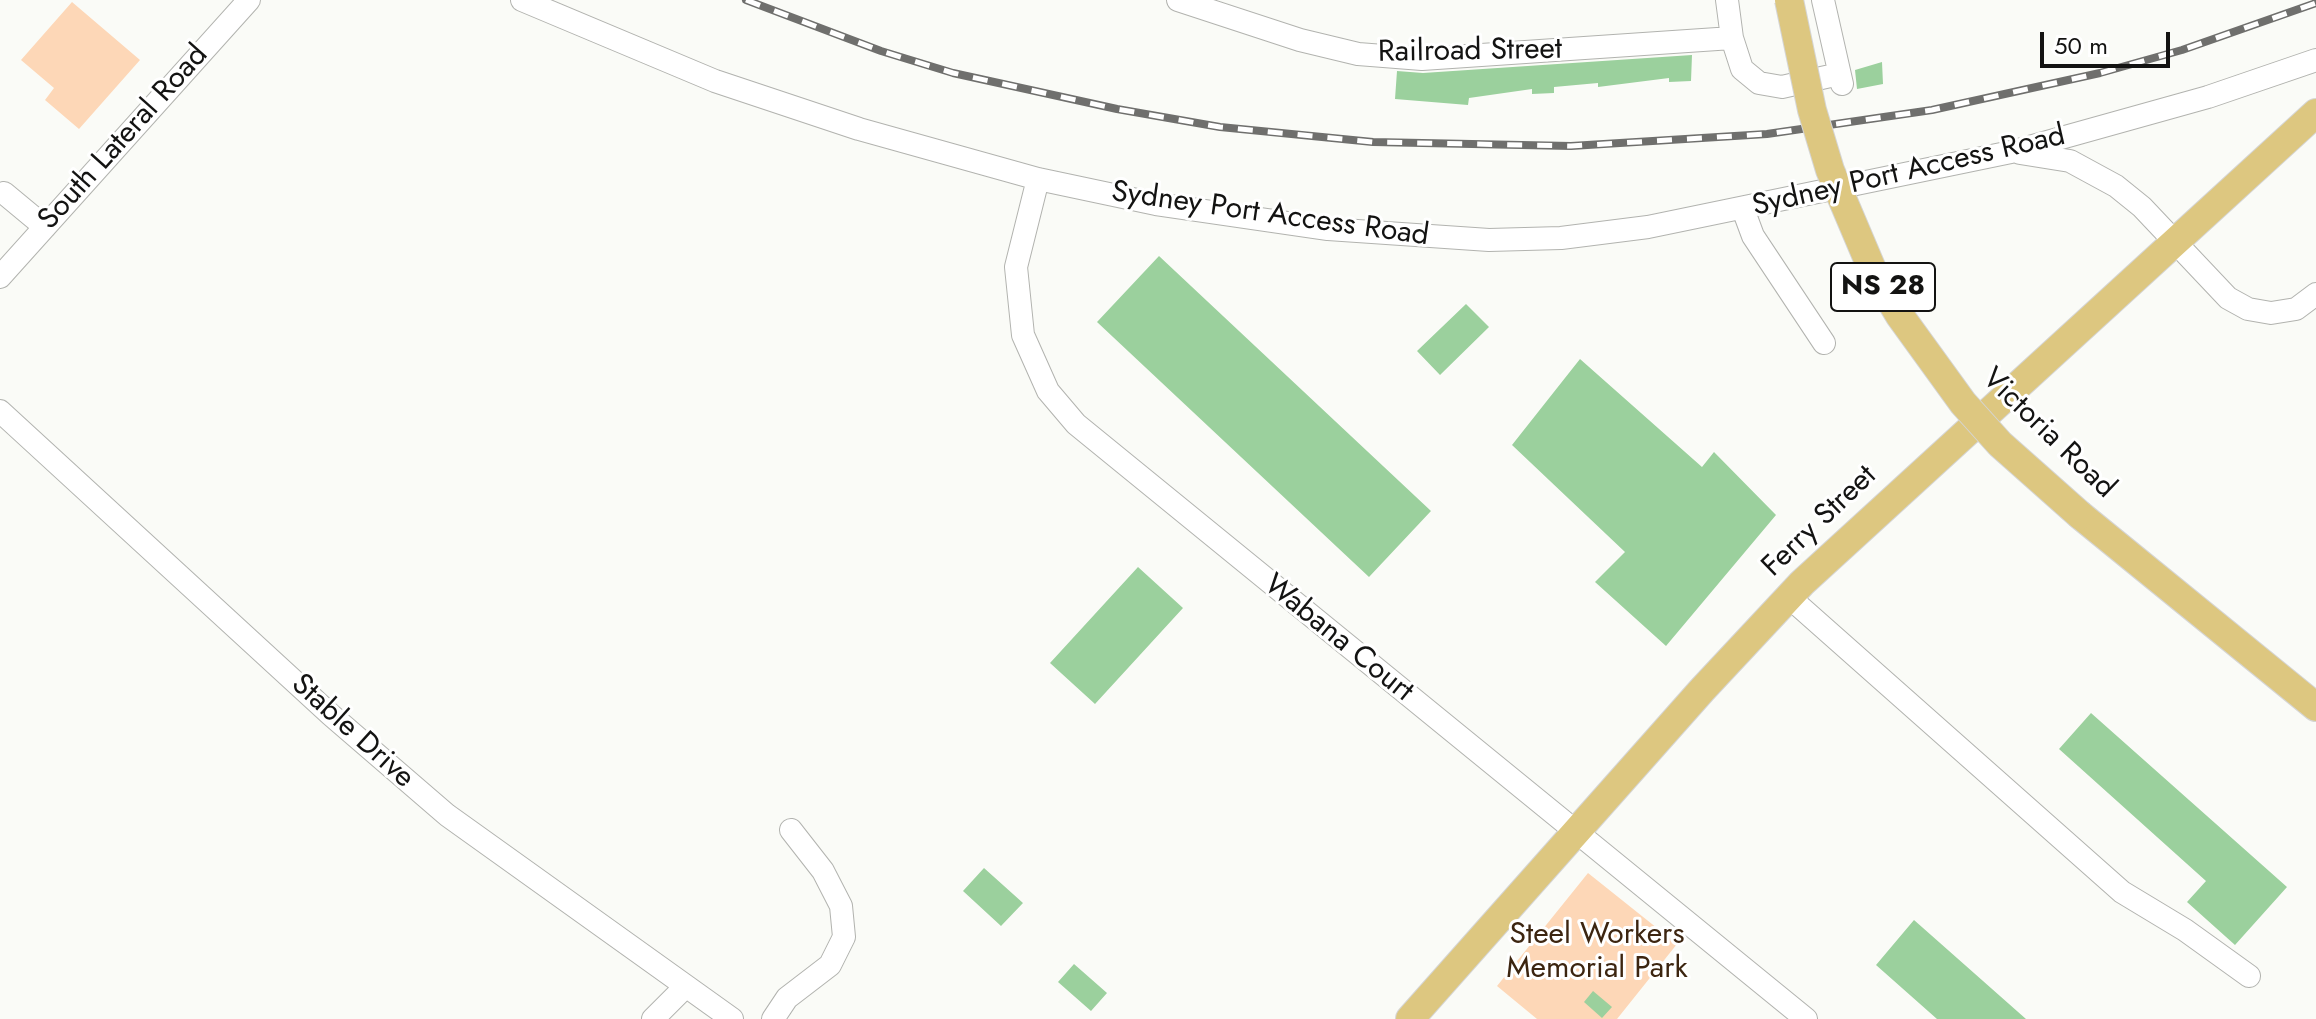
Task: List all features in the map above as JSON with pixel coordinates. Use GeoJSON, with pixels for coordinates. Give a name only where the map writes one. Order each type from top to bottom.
{"type":"FeatureCollection","features":[{"type":"Feature","properties":{"kind":"main road","name":"Victoria Road"},"geometry":{"type":"LineString","coordinates":[[1789,0],[1812,110],[1830,170],[1872,269],[1923,350],[1963,403],[2000,444],[2080,515],[2316,707]]}},
{"type":"Feature","properties":{"kind":"main road","name":"Ferry Street"},"geometry":{"type":"LineString","coordinates":[[1410,1019],[1789,597],[2316,113]]}},
{"type":"Feature","properties":{"kind":"street","name":"South Lateral Road"},"geometry":{"type":"LineString","coordinates":[[0,277],[249,0]]}},
{"type":"Feature","properties":{"kind":"street","name":"Sydney Port Access Road"},"geometry":{"type":"LineString","coordinates":[[522,0],[715,81],[859,129],[1038,179],[1156,204],[1328,229],[1489,240],[1576,236],[1743,209],[2011,152],[2208,97],[2316,60]]}},
{"type":"Feature","properties":{"kind":"street","name":"Railroad Street"},"geometry":{"type":"LineString","coordinates":[[1178,0],[1314,44],[1358,54],[1422,59],[1732,38]]}},
{"type":"Feature","properties":{"kind":"street"},"geometry":{"type":"LineString","coordinates":[[1733,1],[1732,38],[1742,69],[1759,83],[1782,87],[1840,79],[1823,0]]}},
{"type":"Feature","properties":{"kind":"street"},"geometry":{"type":"LineString","coordinates":[[2011,152],[2070,161],[2091,171],[2142,207],[2228,298],[2248,309],[2271,313],[2296,309],[2316,294]]}},
{"type":"Feature","properties":{"kind":"street","name":"Wabana Court"},"geometry":{"type":"LineString","coordinates":[[1038,179],[1016,267],[1023,335],[1048,391],[1076,424],[1806,1019]]}},
{"type":"Feature","properties":{"kind":"street"},"geometry":{"type":"LineString","coordinates":[[4,193],[45,227]]}},
{"type":"Feature","properties":{"kind":"street"},"geometry":{"type":"LineString","coordinates":[[1743,209],[1753,236],[1824,343]]}},
{"type":"Feature","properties":{"kind":"street","name":"Stable Drive"},"geometry":{"type":"LineString","coordinates":[[0,411],[447,815],[732,1019]]}},
{"type":"Feature","properties":{"kind":"street"},"geometry":{"type":"LineString","coordinates":[[1789,597],[2122,892],[2185,930],[2249,976]]}},
{"type":"Feature","properties":{"kind":"street"},"geometry":{"type":"LineString","coordinates":[[773,1019],[787,998],[830,965],[844,937],[841,906],[823,871],[791,830]]}},
{"type":"Feature","properties":{"kind":"street"},"geometry":{"type":"LineString","coordinates":[[653,1019],[686,986]]}},
{"type":"Feature","properties":{"kind":"green space"},"geometry":{"type":"Polygon","coordinates":[[[72,2],[140,60],[79,129],[45,100],[54,88],[21,60],[72,2]]]}},
{"type":"Feature","properties":{"kind":"green space","name":"Steel Workers Memorial Park"},"geometry":{"type":"Polygon","coordinates":[[[1588,873],[1677,944],[1617,1019],[1537,1019],[1497,986],[1588,873]]]}},
{"type":"Feature","properties":{"kind":"building"},"geometry":{"type":"Polygon","coordinates":[[[1692,55],[1691,81],[1669,82],[1669,78],[1598,87],[1598,83],[1554,87],[1554,93],[1532,94],[1532,89],[1469,98],[1468,105],[1395,99],[1397,71],[1423,73],[1692,55]]]}},
{"type":"Feature","properties":{"kind":"building"},"geometry":{"type":"Polygon","coordinates":[[[1882,62],[1883,84],[1857,89],[1855,70],[1882,62]]]}},
{"type":"Feature","properties":{"kind":"building"},"geometry":{"type":"Polygon","coordinates":[[[1159,256],[1431,511],[1369,577],[1097,322],[1159,256]]]}},
{"type":"Feature","properties":{"kind":"building"},"geometry":{"type":"Polygon","coordinates":[[[1466,304],[1489,327],[1440,375],[1417,351],[1466,304]]]}},
{"type":"Feature","properties":{"kind":"building"},"geometry":{"type":"Polygon","coordinates":[[[1580,359],[1702,467],[1714,452],[1776,515],[1666,646],[1595,582],[1625,552],[1512,445],[1580,359]]]}},
{"type":"Feature","properties":{"kind":"building"},"geometry":{"type":"Polygon","coordinates":[[[1138,567],[1183,608],[1095,704],[1050,663],[1138,567]]]}},
{"type":"Feature","properties":{"kind":"building"},"geometry":{"type":"Polygon","coordinates":[[[2091,713],[2287,887],[2235,945],[2187,902],[2206,881],[2059,749],[2091,713]]]}},
{"type":"Feature","properties":{"kind":"building"},"geometry":{"type":"Polygon","coordinates":[[[984,868],[1023,903],[1001,926],[963,891],[984,868]]]}},
{"type":"Feature","properties":{"kind":"building"},"geometry":{"type":"Polygon","coordinates":[[[1914,920],[2026,1019],[1937,1019],[1876,965],[1914,920]]]}},
{"type":"Feature","properties":{"kind":"building"},"geometry":{"type":"Polygon","coordinates":[[[1074,964],[1107,993],[1091,1011],[1058,982],[1074,964]]]}},
{"type":"Feature","properties":{"kind":"building"},"geometry":{"type":"Polygon","coordinates":[[[1593,991],[1612,1007],[1602,1018],[1584,1002],[1593,991]]]}},
{"type":"Feature","properties":{"kind":"railway"},"geometry":{"type":"LineString","coordinates":[[746,0],[881,51],[953,73],[1117,109],[1220,127],[1373,142],[1571,146],[1767,134],[1932,110],[2100,73],[2182,50],[2316,3]]}}]}
